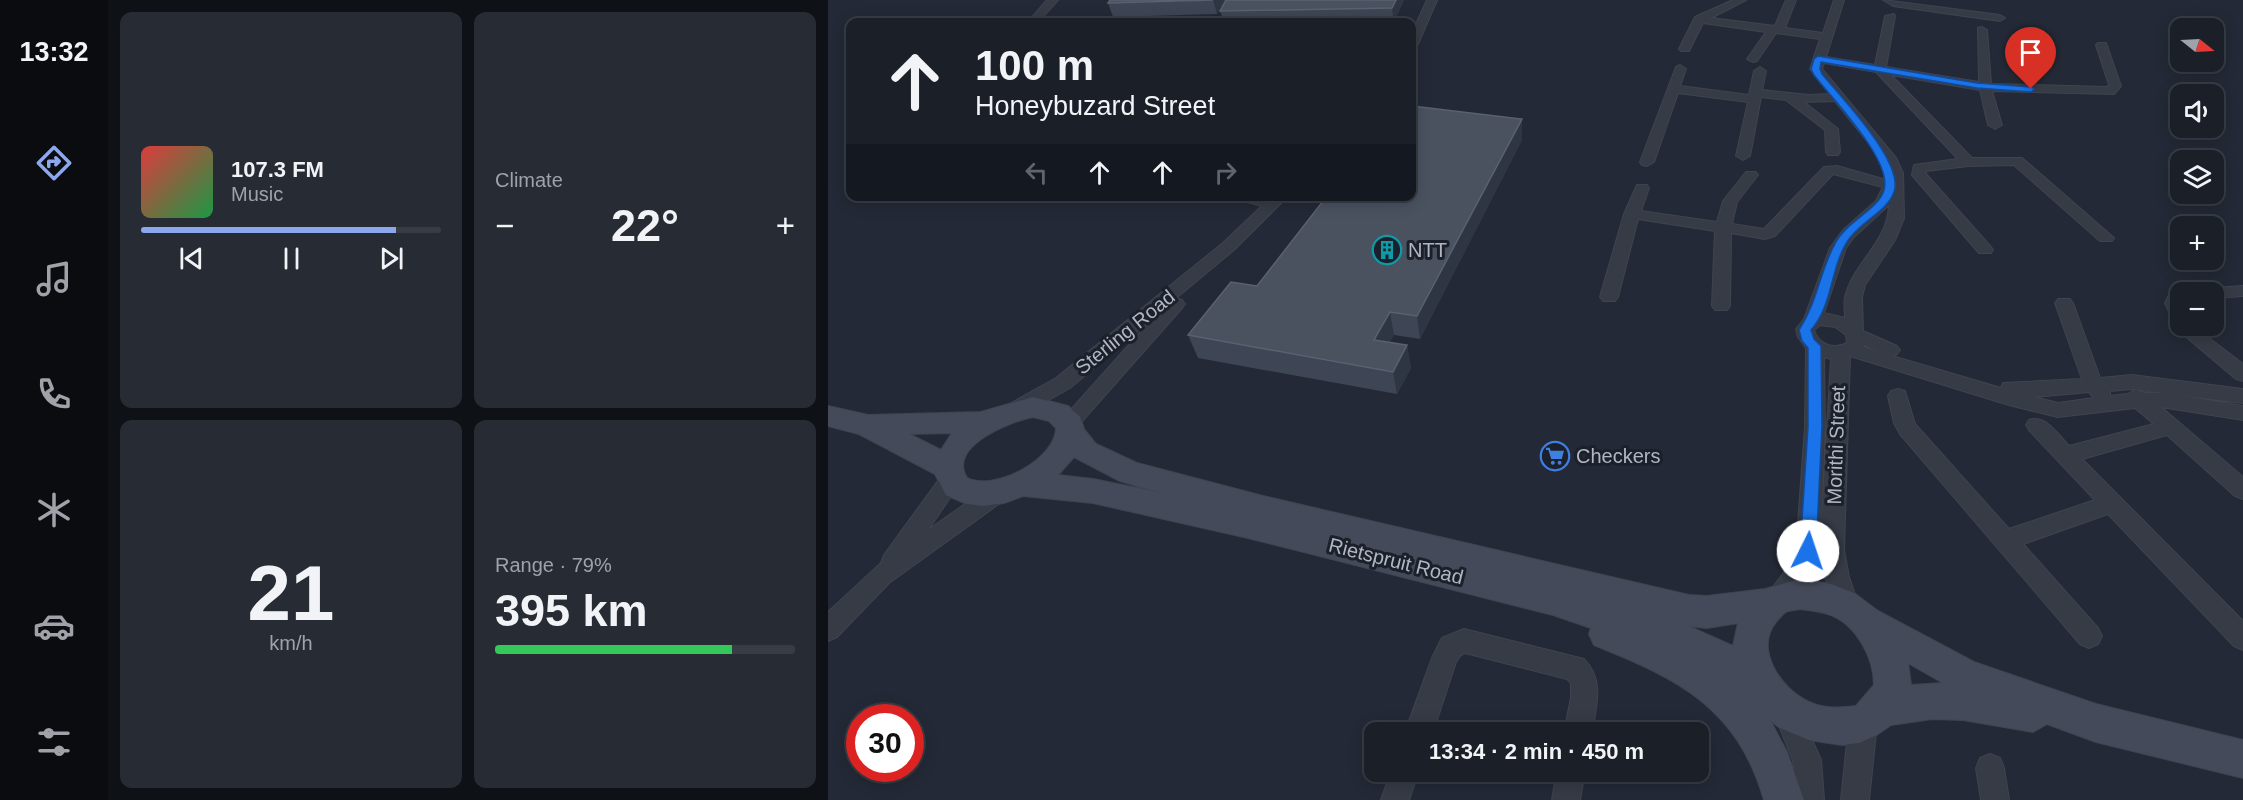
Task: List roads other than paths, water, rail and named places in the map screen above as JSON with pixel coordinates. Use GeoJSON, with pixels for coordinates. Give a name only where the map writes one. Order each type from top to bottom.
{"type":"FeatureCollection","features":[{"type":"Feature","properties":{"kind":"street"},"geometry":{"type":"LineString","coordinates":[[1037,18],[1053,0]]}},
{"type":"Feature","properties":{"kind":"street"},"geometry":{"type":"LineString","coordinates":[[1416,35],[1432,0]]}},
{"type":"Feature","properties":{"kind":"street"},"geometry":{"type":"LineString","coordinates":[[1685,49],[1699,19],[1741,0]]}},
{"type":"Feature","properties":{"kind":"street"},"geometry":{"type":"LineString","coordinates":[[1753,58],[1776,29],[1791,0]]}},
{"type":"Feature","properties":{"kind":"street"},"geometry":{"type":"LineString","coordinates":[[1839,0],[1815,69],[1872,141],[1885,162],[1890,185],[1889,192],[1882,202],[1856,224],[1842,241],[1832,262],[1822,300],[1812,321],[1834,320],[1850,342],[2058,410],[2139,400],[2167,400],[2243,413]]}},
{"type":"Feature","properties":{"kind":"street"},"geometry":{"type":"LineString","coordinates":[[1888,0],[2000,18]]}},
{"type":"Feature","properties":{"kind":"street"},"geometry":{"type":"LineString","coordinates":[[1981,0],[1984,16]]}},
{"type":"Feature","properties":{"kind":"street"},"geometry":{"type":"LineString","coordinates":[[1880,70],[1890,16]]}},
{"type":"Feature","properties":{"kind":"street"},"geometry":{"type":"LineString","coordinates":[[1699,19],[1826,37]]}},
{"type":"Feature","properties":{"kind":"street"},"geometry":{"type":"LineString","coordinates":[[1982,30],[1985,87],[1995,124]]}},
{"type":"Feature","properties":{"kind":"street"},"geometry":{"type":"LineString","coordinates":[[1818,59],[1985,87],[2114,90],[2102,45]]}},
{"type":"Feature","properties":{"kind":"street"},"geometry":{"type":"LineString","coordinates":[[1647,162],[1680,69]]}},
{"type":"Feature","properties":{"kind":"street"},"geometry":{"type":"LineString","coordinates":[[1880,70],[1968,162]]}},
{"type":"Feature","properties":{"kind":"street"},"geometry":{"type":"LineString","coordinates":[[1743,156],[1760,71]]}},
{"type":"Feature","properties":{"kind":"street"},"geometry":{"type":"LineString","coordinates":[[1673,89],[1791,98],[1839,97]]}},
{"type":"Feature","properties":{"kind":"street"},"geometry":{"type":"LineString","coordinates":[[1791,98],[1831,129],[1833,152]]}},
{"type":"Feature","properties":{"kind":"street","name":"Morithi Street"},"geometry":{"type":"LineString","coordinates":[[1858,615],[1837,577],[1832,550],[1853,297],[1857,285],[1887,240],[1896,218],[1896,173],[1891,161],[1872,141]]}},
{"type":"Feature","properties":{"kind":"street"},"geometry":{"type":"LineString","coordinates":[[1985,250],[1918,171],[1922,166],[2010,160],[2022,164],[2106,238]]}},
{"type":"Feature","properties":{"kind":"street"},"geometry":{"type":"LineString","coordinates":[[1632,214],[1769,233],[1829,170],[1837,170],[1890,185]]}},
{"type":"Feature","properties":{"kind":"street"},"geometry":{"type":"LineString","coordinates":[[1721,306],[1723,228],[1733,196],[1751,175]]}},
{"type":"Feature","properties":{"kind":"street"},"geometry":{"type":"LineString","coordinates":[[1609,297],[1632,214],[1642,188]]}},
{"type":"Feature","properties":{"kind":"street","name":"Sterling Road"},"geometry":{"type":"LineString","coordinates":[[1015,410],[1063,383],[1228,246],[1277,201]]}},
{"type":"Feature","properties":{"kind":"street","name":"Sterling Road"},"geometry":{"type":"LineString","coordinates":[[1070,428],[1228,246]]}},
{"type":"Feature","properties":{"kind":"street"},"geometry":{"type":"LineString","coordinates":[[2224,292],[2243,291]]}},
{"type":"Feature","properties":{"kind":"street"},"geometry":{"type":"LineString","coordinates":[[2064,303],[2094,386],[2111,404]]}},
{"type":"Feature","properties":{"kind":"street","name":"Morithi Street"},"geometry":{"type":"LineString","coordinates":[[1775,601],[1803,568],[1808,551],[1815,427],[1815,346],[1809,341],[1805,330],[1812,321]]}},
{"type":"Feature","properties":{"kind":"street"},"geometry":{"type":"LineString","coordinates":[[2194,336],[2243,374]]}},
{"type":"Feature","properties":{"kind":"street"},"geometry":{"type":"LineString","coordinates":[[1815,346],[1831,352],[1850,342]]}},
{"type":"Feature","properties":{"kind":"street"},"geometry":{"type":"LineString","coordinates":[[1957,376],[2022,390],[2120,383],[2156,384],[2243,396]]}},
{"type":"Feature","properties":{"kind":"street"},"geometry":{"type":"LineString","coordinates":[[2120,383],[2243,490]]}},
{"type":"Feature","properties":{"kind":"street"},"geometry":{"type":"LineString","coordinates":[[1898,396],[1907,429],[2007,540],[2089,636]]}},
{"type":"Feature","properties":{"kind":"street"},"geometry":{"type":"LineString","coordinates":[[828,629],[881,576],[1011,488],[1039,476],[1057,460],[1068,443],[1070,428],[1062,414],[1050,409],[1034,407],[1015,410],[985,422],[963,438],[950,458],[949,474],[881,576]]}},
{"type":"Feature","properties":{"kind":"street"},"geometry":{"type":"LineString","coordinates":[[828,416],[866,425],[985,422]]}},
{"type":"Feature","properties":{"kind":"street"},"geometry":{"type":"LineString","coordinates":[[866,425],[949,474],[958,487],[969,492],[1011,488]]}},
{"type":"Feature","properties":{"kind":"street"},"geometry":{"type":"LineString","coordinates":[[2036,425],[2243,638]]}},
{"type":"Feature","properties":{"kind":"street"},"geometry":{"type":"LineString","coordinates":[[2066,455],[2170,427]]}},
{"type":"Feature","properties":{"kind":"street","name":"Rietspruit Road"},"geometry":{"type":"LineString","coordinates":[[1070,428],[1086,452],[1130,473],[1449,555],[1689,611],[1707,612],[1775,601]]}},
{"type":"Feature","properties":{"kind":"street","name":"Rietspruit Road"},"geometry":{"type":"LineString","coordinates":[[1011,488],[1092,490],[1553,600],[1681,640],[1757,677]]}},
{"type":"Feature","properties":{"kind":"street"},"geometry":{"type":"LineString","coordinates":[[2007,540],[2113,503]]}},
{"type":"Feature","properties":{"kind":"street"},"geometry":{"type":"LineString","coordinates":[[1436,571],[1634,644],[1680,665],[1739,709],[1761,738],[1777,771],[1784,800]]}},
{"type":"Feature","properties":{"kind":"street"},"geometry":{"type":"LineString","coordinates":[[2096,723],[1965,676],[1823,597],[1800,594],[1775,601],[1754,622],[1749,648],[1757,677],[1769,695],[1786,710],[1812,724],[1839,728],[1874,715],[1932,701],[1964,702],[2096,723],[2243,759]]}},
{"type":"Feature","properties":{"kind":"street"},"geometry":{"type":"LineString","coordinates":[[1855,800],[1874,715],[1891,687],[1891,665],[1883,643],[1858,615]]}},
{"type":"Feature","properties":{"kind":"street"},"geometry":{"type":"LineString","coordinates":[[1423,722],[1445,658],[1451,647],[1464,641],[1575,668],[1582,673],[1586,684],[1580,722]]}},
{"type":"Feature","properties":{"kind":"street"},"geometry":{"type":"LineString","coordinates":[[1786,710],[1807,760],[1810,800]]}},
{"type":"Feature","properties":{"kind":"street"},"geometry":{"type":"LineString","coordinates":[[1990,768],[1995,800]]}},
{"type":"Feature","properties":{"kind":"street"},"geometry":{"type":"LineString","coordinates":[[1395,800],[1401,782]]}},
{"type":"Feature","properties":{"kind":"street"},"geometry":{"type":"LineString","coordinates":[[1566,800],[1569,782]]}},
{"type":"Feature","properties":{"kind":"place","name":"NTT"},"geometry":{"type":"Point","coordinates":[1387,250]}},
{"type":"Feature","properties":{"kind":"place","name":"Checkers"},"geometry":{"type":"Point","coordinates":[1555,456]}}]}
